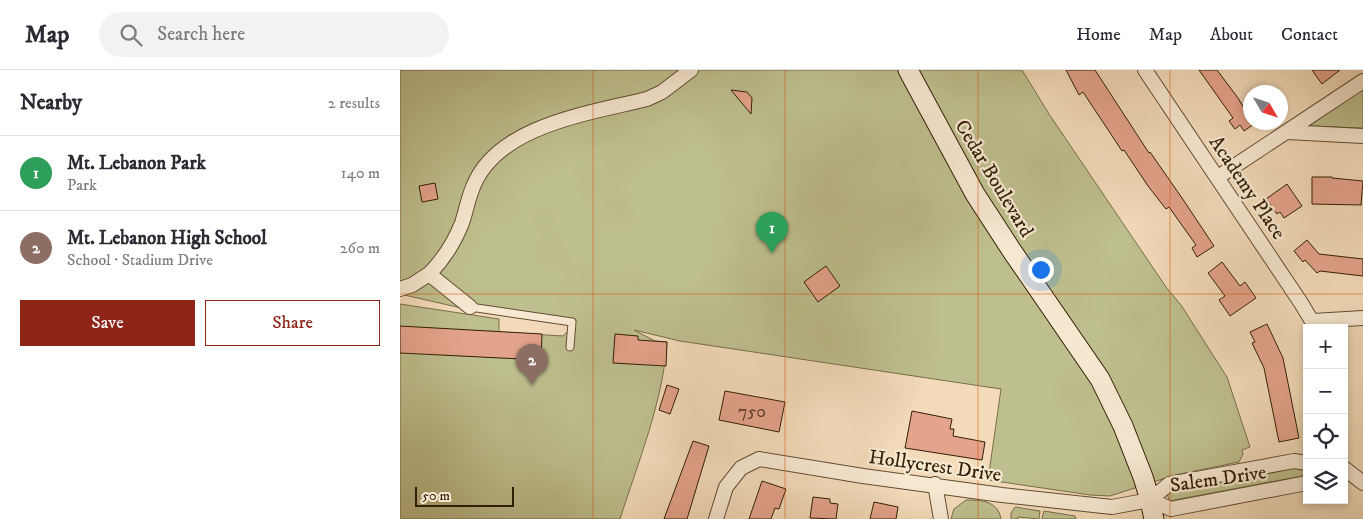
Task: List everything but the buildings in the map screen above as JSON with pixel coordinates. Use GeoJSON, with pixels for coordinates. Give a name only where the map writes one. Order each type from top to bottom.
{"type":"FeatureCollection","features":[{"type":"Feature","properties":{"kind":"street"},"geometry":{"type":"LineString","coordinates":[[674,84],[676,70]]}},
{"type":"Feature","properties":{"kind":"street"},"geometry":{"type":"LineString","coordinates":[[400,289],[412,285],[429,274],[442,261],[454,242],[474,185],[486,164],[498,151],[518,138],[540,128],[647,99],[662,92],[691,70]]}},
{"type":"Feature","properties":{"kind":"street","name":"Cedar Boulevard"},"geometry":{"type":"LineString","coordinates":[[908,70],[975,194],[1100,379],[1123,426],[1150,500],[1154,519]]}},
{"type":"Feature","properties":{"kind":"street","name":"Academy Place"},"geometry":{"type":"LineString","coordinates":[[1145,70],[1218,177],[1314,324]]}},
{"type":"Feature","properties":{"kind":"street"},"geometry":{"type":"LineString","coordinates":[[1218,177],[1363,80]]}},
{"type":"Feature","properties":{"kind":"street"},"geometry":{"type":"LineString","coordinates":[[1287,132],[1363,136]]}},
{"type":"Feature","properties":{"kind":"street"},"geometry":{"type":"LineString","coordinates":[[429,274],[470,307]]}},
{"type":"Feature","properties":{"kind":"street"},"geometry":{"type":"LineString","coordinates":[[1314,324],[1363,318]]}},
{"type":"Feature","properties":{"kind":"street","name":"Hollycrest Drive"},"geometry":{"type":"LineString","coordinates":[[716,519],[726,487],[741,468],[759,459],[864,476],[1112,507],[1150,500]]}},
{"type":"Feature","properties":{"kind":"street","name":"Salem Drive"},"geometry":{"type":"LineString","coordinates":[[1303,462],[1294,460],[1168,484],[1150,500],[1171,509],[1303,484]]}},
{"type":"Feature","properties":{"kind":"street"},"geometry":{"type":"LineString","coordinates":[[1348,471],[1363,483]]}},
{"type":"Feature","properties":{"kind":"street"},"geometry":{"type":"LineString","coordinates":[[935,484],[941,519]]}},
{"type":"Feature","properties":{"kind":"lane"},"geometry":{"type":"LineString","coordinates":[[470,307],[572,322],[570,347]]}},
{"type":"Feature","properties":{"kind":"green space"},"geometry":{"type":"Polygon","coordinates":[[[400,70],[1022,70],[1049,114],[1166,287],[1181,305],[1227,377],[1250,447],[1242,450],[1243,454],[1239,462],[1175,475],[1110,496],[1090,495],[988,480],[1001,389],[680,341],[634,330],[655,341],[667,342],[665,364],[655,409],[620,519],[400,519],[400,304],[499,319],[499,332],[563,336],[574,325],[470,310],[400,294],[400,70]]]}},
{"type":"Feature","properties":{"kind":"green space"},"geometry":{"type":"Polygon","coordinates":[[[1363,89],[1363,128],[1309,126],[1363,89]]]}},
{"type":"Feature","properties":{"kind":"green space"},"geometry":{"type":"Polygon","coordinates":[[[1303,468],[1302,476],[1169,501],[1167,493],[1303,468]]]}},
{"type":"Feature","properties":{"kind":"green space"},"geometry":{"type":"Polygon","coordinates":[[[966,500],[978,500],[993,505],[997,508],[1001,519],[951,519],[954,509],[966,500]]]}},
{"type":"Feature","properties":{"kind":"green space"},"geometry":{"type":"Polygon","coordinates":[[[1015,507],[1040,511],[1039,519],[1018,517],[1018,519],[1011,519],[1011,513],[1015,507]]]}},
{"type":"Feature","properties":{"kind":"green space"},"geometry":{"type":"Polygon","coordinates":[[[1044,511],[1075,516],[1076,519],[1042,519],[1044,511]]]}},
{"type":"Feature","properties":{"kind":"place","name":"Mt. Lebanon Park"},"geometry":{"type":"Point","coordinates":[772,253]}},
{"type":"Feature","properties":{"kind":"place","name":"Mt. Lebanon High School"},"geometry":{"type":"Point","coordinates":[532,385]}}]}
